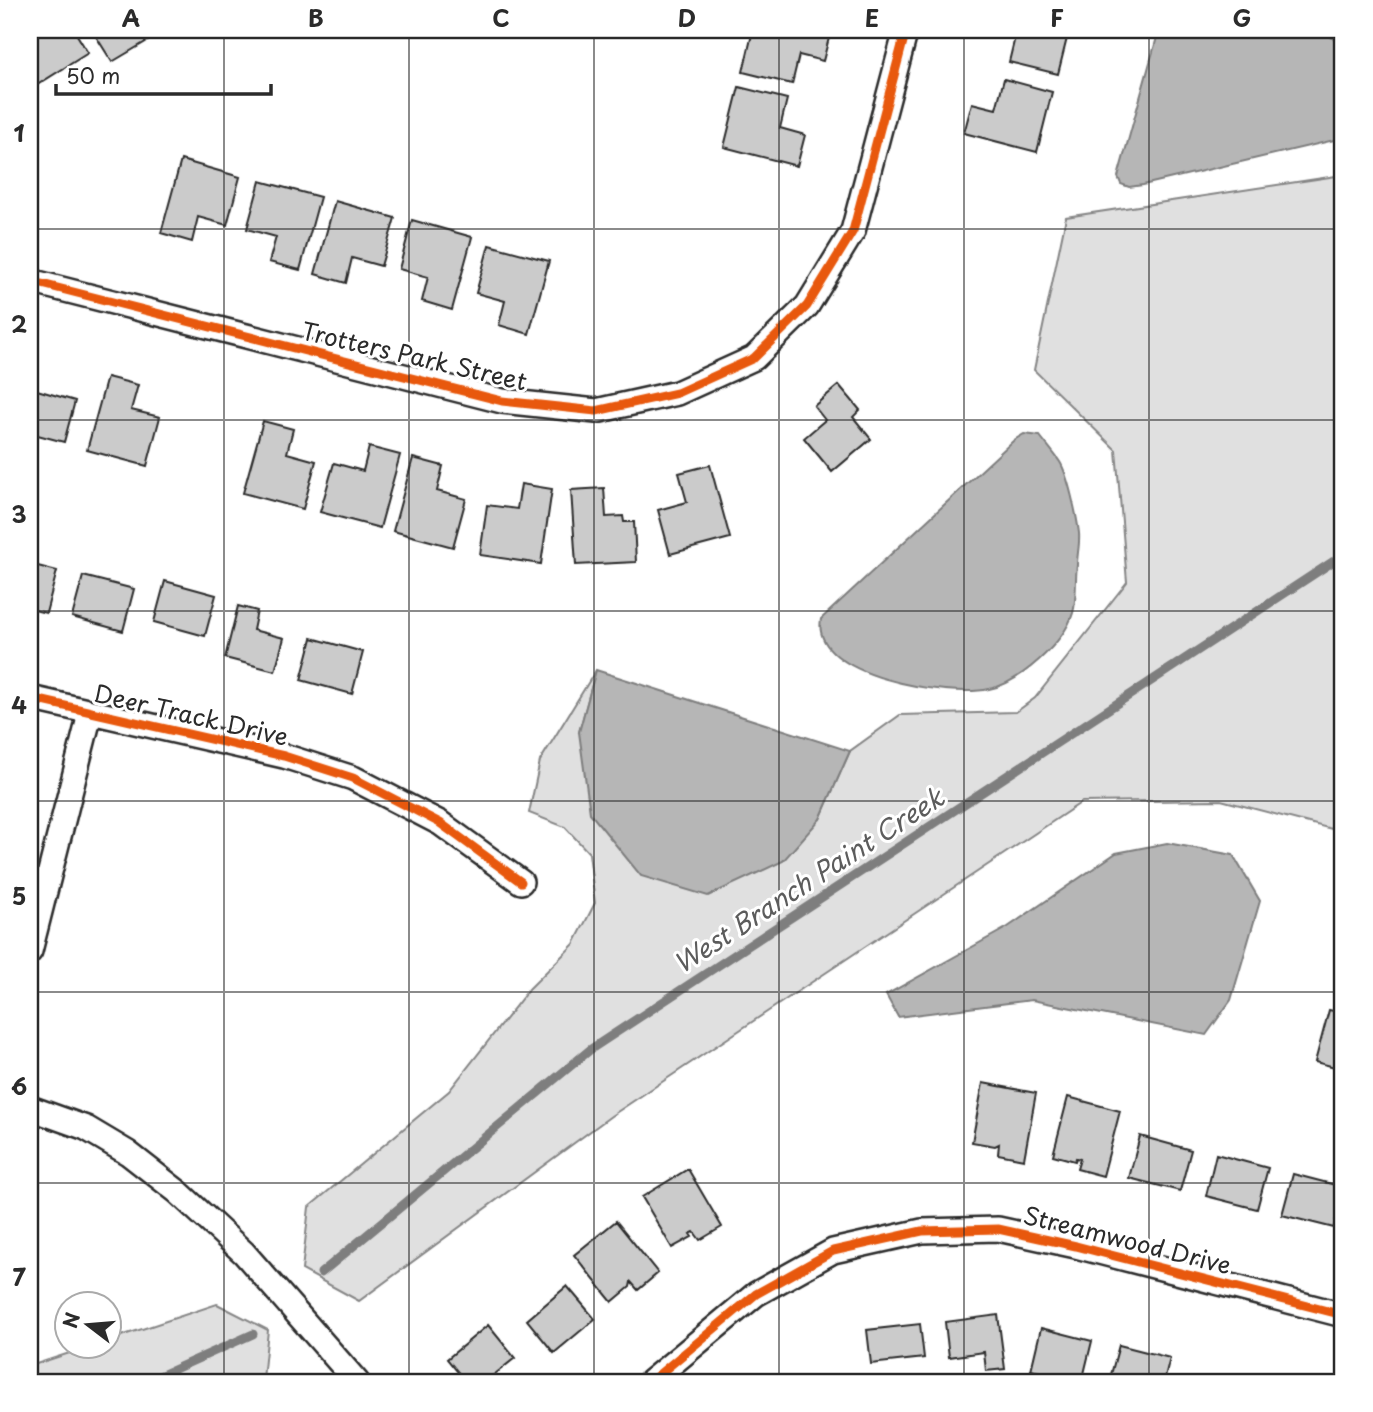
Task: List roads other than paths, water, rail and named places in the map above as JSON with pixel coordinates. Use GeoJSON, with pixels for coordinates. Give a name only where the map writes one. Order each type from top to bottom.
{"type":"FeatureCollection","features":[{"type":"Feature","properties":{"kind":"street","name":"Trotters Park Street"},"geometry":{"type":"LineString","coordinates":[[30,281],[502,401],[596,411],[677,393],[754,358],[807,306],[853,231],[906,30]]}},
{"type":"Feature","properties":{"kind":"street","name":"Deer Track Drive"},"geometry":{"type":"LineString","coordinates":[[30,698],[90,714],[284,756],[353,778],[440,822],[522,882]]}},
{"type":"Feature","properties":{"kind":"street"},"geometry":{"type":"LineString","coordinates":[[30,951],[90,714]]}},
{"type":"Feature","properties":{"kind":"street"},"geometry":{"type":"LineString","coordinates":[[30,1108],[86,1128],[128,1153],[178,1192],[244,1254],[357,1382]]}},
{"type":"Feature","properties":{"kind":"street","name":"Streamwood Drive"},"geometry":{"type":"LineString","coordinates":[[650,1382],[767,1287],[833,1251],[922,1231],[998,1229],[1076,1246],[1343,1315]]}},
{"type":"Feature","properties":{"kind":"waterway","name":"West Branch Paint Creek"},"geometry":{"type":"LineString","coordinates":[[321,1273],[591,1049],[1343,555]]}},
{"type":"Feature","properties":{"kind":"waterway","name":"West Branch Paint Creek"},"geometry":{"type":"LineString","coordinates":[[146,1382],[253,1334]]}}]}
